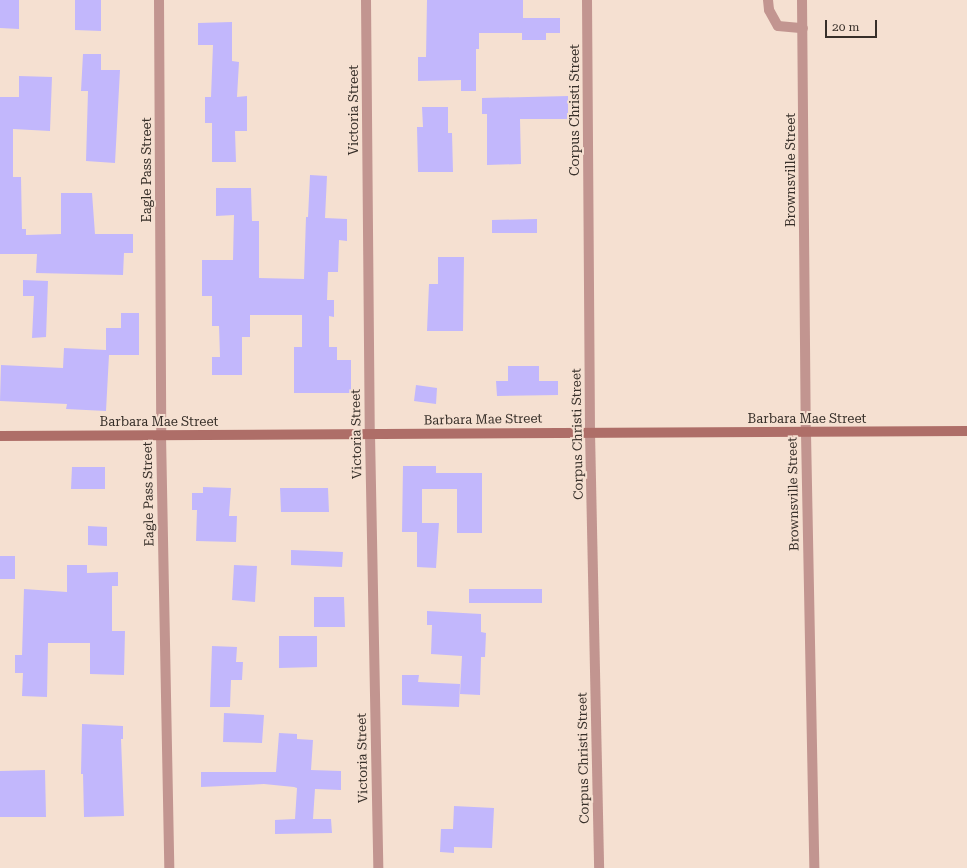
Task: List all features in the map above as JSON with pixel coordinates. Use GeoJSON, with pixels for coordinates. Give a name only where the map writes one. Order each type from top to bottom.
{"type":"FeatureCollection","features":[{"type":"Feature","properties":{"kind":"street","name":"Eagle Pass Street"},"geometry":{"type":"LineString","coordinates":[[159,0],[161,436],[168,868]]}},
{"type":"Feature","properties":{"kind":"street","name":"Victoria Street"},"geometry":{"type":"LineString","coordinates":[[366,0],[370,434],[378,868]]}},
{"type":"Feature","properties":{"kind":"street","name":"Corpus Christi Street"},"geometry":{"type":"LineString","coordinates":[[587,0],[590,432],[599,868]]}},
{"type":"Feature","properties":{"kind":"street"},"geometry":{"type":"LineString","coordinates":[[768,0],[769,10],[778,26],[802,28]]}},
{"type":"Feature","properties":{"kind":"street","name":"Brownsville Street"},"geometry":{"type":"LineString","coordinates":[[802,0],[806,433],[814,868]]}},
{"type":"Feature","properties":{"kind":"street","name":"Barbara Mae Street"},"geometry":{"type":"LineString","coordinates":[[0,436],[967,431]]}},
{"type":"Feature","properties":{"kind":"building"},"geometry":{"type":"Polygon","coordinates":[[[0,0],[19,0],[19,29],[0,28],[0,0]]]}},
{"type":"Feature","properties":{"kind":"building"},"geometry":{"type":"Polygon","coordinates":[[[75,0],[101,0],[101,31],[75,30],[75,0]]]}},
{"type":"Feature","properties":{"kind":"building"},"geometry":{"type":"Polygon","coordinates":[[[427,0],[523,0],[523,18],[560,18],[560,33],[546,33],[546,40],[522,40],[522,33],[479,33],[479,49],[476,49],[476,91],[461,91],[461,80],[418,81],[418,57],[426,57],[427,0]]]}},
{"type":"Feature","properties":{"kind":"building"},"geometry":{"type":"Polygon","coordinates":[[[232,22],[232,61],[239,62],[237,97],[247,96],[247,131],[235,131],[236,162],[212,162],[212,123],[205,123],[205,97],[211,97],[213,45],[198,45],[198,23],[232,22]]]}},
{"type":"Feature","properties":{"kind":"building"},"geometry":{"type":"Polygon","coordinates":[[[83,54],[101,54],[101,70],[120,70],[115,163],[86,161],[88,91],[81,91],[83,54]]]}},
{"type":"Feature","properties":{"kind":"building"},"geometry":{"type":"Polygon","coordinates":[[[19,76],[52,77],[50,131],[13,129],[13,177],[21,177],[22,229],[26,229],[26,235],[61,234],[61,193],[92,193],[95,234],[133,234],[133,253],[124,253],[123,275],[36,273],[37,254],[0,254],[0,97],[19,97],[19,76]]]}},
{"type":"Feature","properties":{"kind":"building"},"geometry":{"type":"Polygon","coordinates":[[[568,96],[568,119],[520,119],[521,164],[487,165],[487,114],[482,114],[482,98],[568,96]]]}},
{"type":"Feature","properties":{"kind":"building"},"geometry":{"type":"Polygon","coordinates":[[[422,107],[448,107],[448,133],[452,133],[453,172],[418,172],[417,127],[423,127],[422,107]]]}},
{"type":"Feature","properties":{"kind":"building"},"geometry":{"type":"Polygon","coordinates":[[[310,175],[327,176],[325,218],[347,219],[347,241],[339,240],[338,272],[328,272],[327,300],[334,300],[334,317],[329,316],[329,347],[337,347],[337,360],[351,360],[351,393],[294,393],[294,347],[302,347],[302,315],[250,315],[250,337],[242,337],[242,375],[212,375],[212,357],[220,357],[219,326],[212,326],[212,296],[202,296],[202,260],[233,260],[234,215],[216,216],[216,188],[251,188],[252,221],[259,221],[259,278],[304,279],[306,217],[308,217],[310,175]]]}},
{"type":"Feature","properties":{"kind":"building"},"geometry":{"type":"Polygon","coordinates":[[[537,219],[537,233],[492,233],[492,220],[537,219]]]}},
{"type":"Feature","properties":{"kind":"building"},"geometry":{"type":"Polygon","coordinates":[[[438,257],[464,257],[463,331],[427,331],[429,284],[438,284],[438,257]]]}},
{"type":"Feature","properties":{"kind":"building"},"geometry":{"type":"Polygon","coordinates":[[[23,280],[48,281],[46,337],[32,338],[34,296],[23,296],[23,280]]]}},
{"type":"Feature","properties":{"kind":"building"},"geometry":{"type":"Polygon","coordinates":[[[121,313],[139,313],[139,355],[109,355],[106,411],[66,409],[67,404],[0,401],[1,365],[63,368],[64,348],[106,350],[106,328],[121,328],[121,313]]]}},
{"type":"Feature","properties":{"kind":"building"},"geometry":{"type":"Polygon","coordinates":[[[508,366],[539,366],[539,381],[558,381],[558,395],[497,396],[496,381],[508,381],[508,366]]]}},
{"type":"Feature","properties":{"kind":"building"},"geometry":{"type":"Polygon","coordinates":[[[416,385],[437,388],[436,404],[414,401],[416,385]]]}},
{"type":"Feature","properties":{"kind":"building"},"geometry":{"type":"Polygon","coordinates":[[[403,466],[436,466],[436,473],[482,473],[482,533],[457,533],[457,489],[422,489],[422,523],[439,523],[436,568],[417,567],[417,532],[402,532],[403,466]]]}},
{"type":"Feature","properties":{"kind":"building"},"geometry":{"type":"Polygon","coordinates":[[[72,467],[105,467],[105,489],[71,489],[72,467]]]}},
{"type":"Feature","properties":{"kind":"building"},"geometry":{"type":"Polygon","coordinates":[[[203,487],[231,488],[229,516],[237,516],[236,542],[196,541],[197,510],[192,510],[192,493],[203,493],[203,487]]]}},
{"type":"Feature","properties":{"kind":"building"},"geometry":{"type":"Polygon","coordinates":[[[280,488],[328,488],[329,512],[281,512],[280,488]]]}},
{"type":"Feature","properties":{"kind":"building"},"geometry":{"type":"Polygon","coordinates":[[[88,526],[107,527],[107,546],[88,545],[88,526]]]}},
{"type":"Feature","properties":{"kind":"building"},"geometry":{"type":"Polygon","coordinates":[[[291,550],[343,552],[342,567],[291,565],[291,550]]]}},
{"type":"Feature","properties":{"kind":"building"},"geometry":{"type":"Polygon","coordinates":[[[0,556],[15,556],[15,579],[0,579],[0,556]]]}},
{"type":"Feature","properties":{"kind":"building"},"geometry":{"type":"Polygon","coordinates":[[[67,565],[87,565],[87,573],[118,572],[118,586],[112,586],[112,631],[125,631],[124,675],[90,674],[90,643],[48,643],[47,697],[22,696],[23,673],[15,673],[15,655],[22,655],[24,589],[67,592],[67,565]]]}},
{"type":"Feature","properties":{"kind":"building"},"geometry":{"type":"Polygon","coordinates":[[[234,565],[257,566],[255,602],[232,600],[234,565]]]}},
{"type":"Feature","properties":{"kind":"building"},"geometry":{"type":"Polygon","coordinates":[[[469,589],[542,589],[542,603],[469,603],[469,589]]]}},
{"type":"Feature","properties":{"kind":"building"},"geometry":{"type":"Polygon","coordinates":[[[314,597],[344,597],[345,627],[314,627],[314,597]]]}},
{"type":"Feature","properties":{"kind":"building"},"geometry":{"type":"Polygon","coordinates":[[[427,611],[481,614],[481,632],[486,633],[485,657],[481,657],[480,695],[460,694],[462,656],[431,654],[432,625],[427,625],[427,611]]]}},
{"type":"Feature","properties":{"kind":"building"},"geometry":{"type":"Polygon","coordinates":[[[279,636],[317,636],[317,667],[279,668],[279,636]]]}},
{"type":"Feature","properties":{"kind":"building"},"geometry":{"type":"Polygon","coordinates":[[[212,646],[237,647],[236,662],[243,662],[242,680],[231,680],[230,707],[210,707],[212,646]]]}},
{"type":"Feature","properties":{"kind":"building"},"geometry":{"type":"Polygon","coordinates":[[[402,675],[419,675],[418,682],[460,684],[459,707],[402,705],[402,675]]]}},
{"type":"Feature","properties":{"kind":"building"},"geometry":{"type":"Polygon","coordinates":[[[224,713],[264,715],[262,743],[223,742],[224,713]]]}},
{"type":"Feature","properties":{"kind":"building"},"geometry":{"type":"Polygon","coordinates":[[[82,724],[123,726],[123,739],[121,739],[124,816],[84,817],[83,774],[81,774],[82,724]]]}},
{"type":"Feature","properties":{"kind":"building"},"geometry":{"type":"Polygon","coordinates":[[[279,733],[297,734],[297,739],[313,740],[311,770],[341,771],[341,790],[315,789],[313,819],[331,819],[332,833],[275,834],[275,820],[295,819],[297,788],[264,784],[201,787],[201,772],[276,772],[279,733]]]}},
{"type":"Feature","properties":{"kind":"building"},"geometry":{"type":"Polygon","coordinates":[[[45,770],[46,817],[0,817],[0,771],[45,770]]]}},
{"type":"Feature","properties":{"kind":"building"},"geometry":{"type":"Polygon","coordinates":[[[454,806],[494,808],[492,848],[454,847],[454,853],[440,852],[441,829],[453,829],[454,806]]]}}]}
